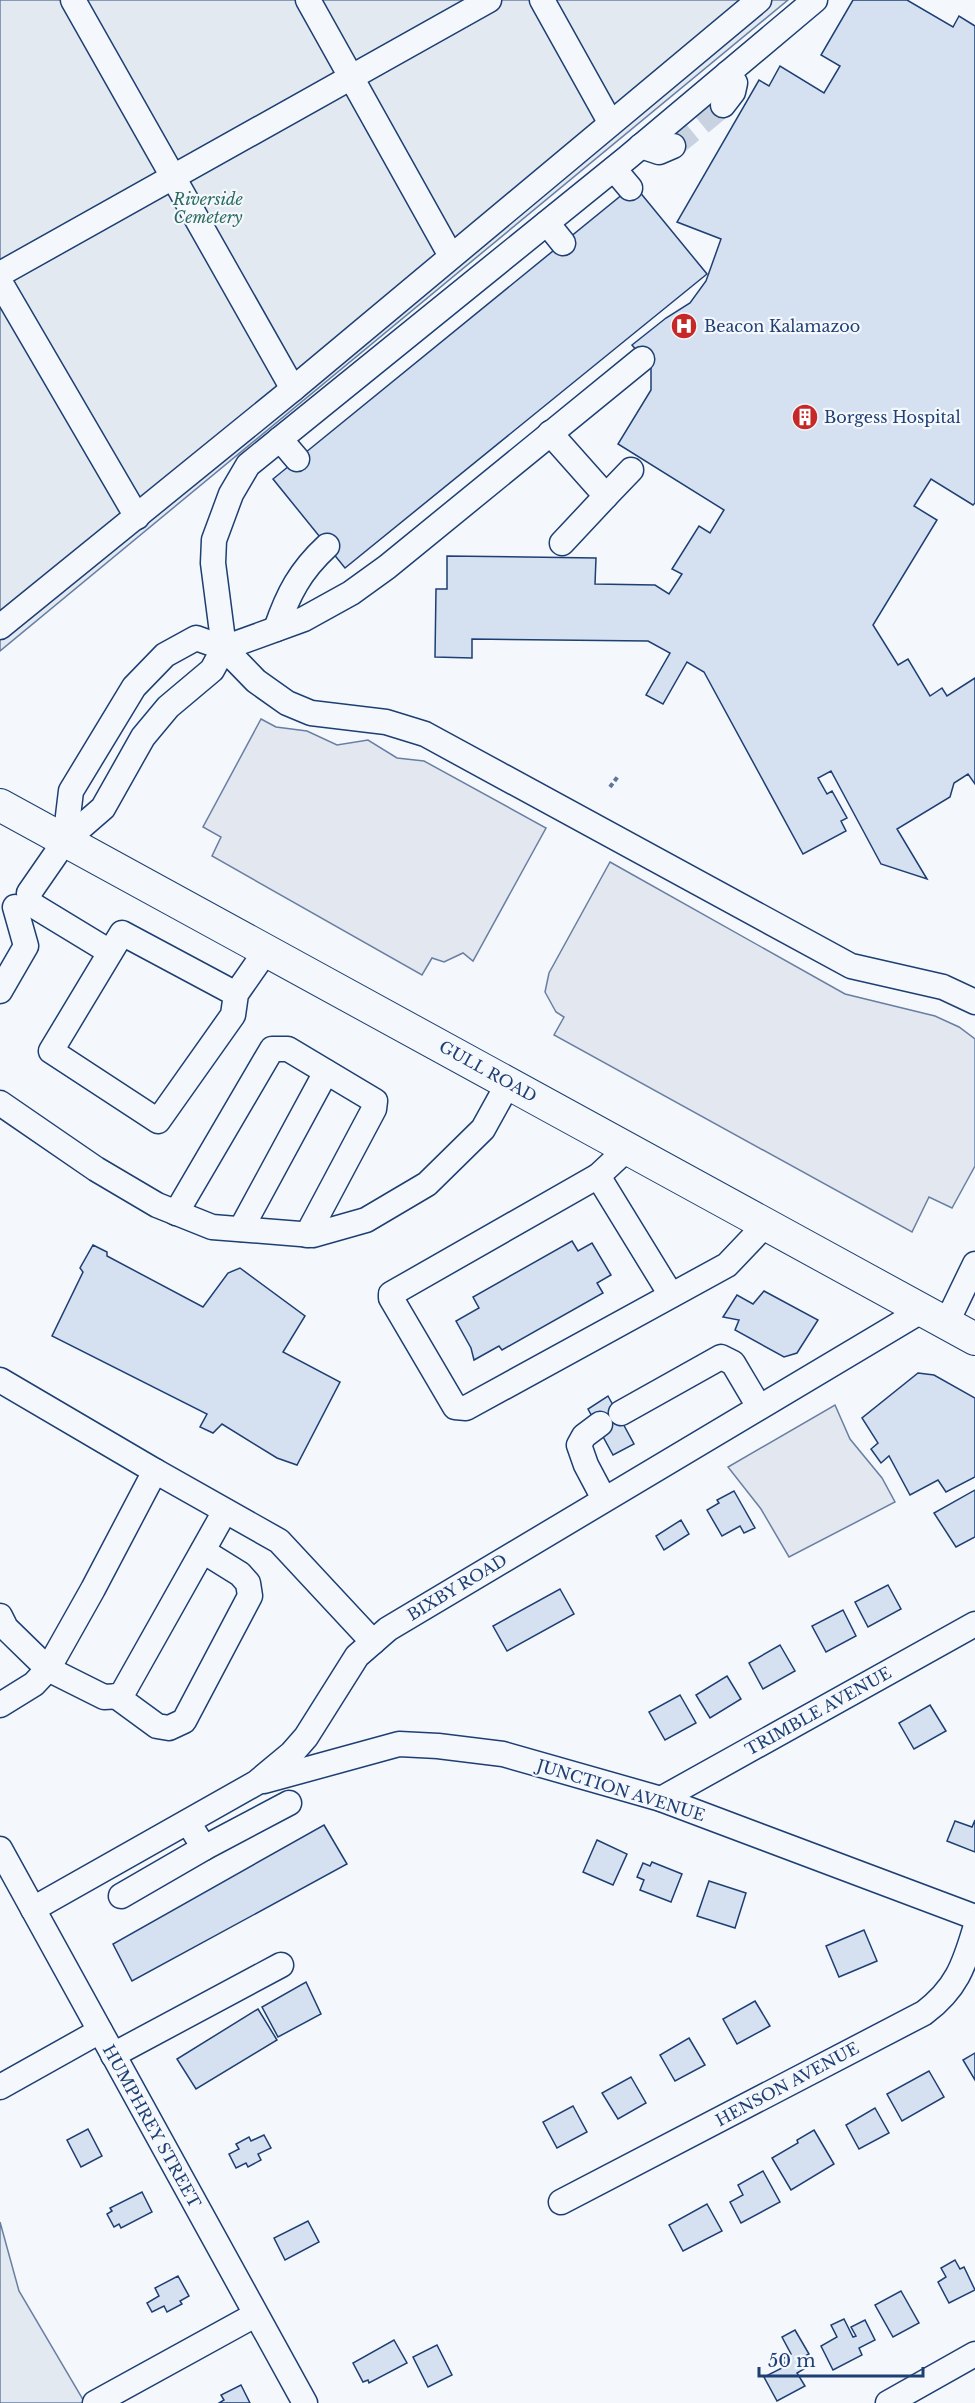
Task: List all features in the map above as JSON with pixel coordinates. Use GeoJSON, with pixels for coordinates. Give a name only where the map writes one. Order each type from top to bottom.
{"type":"FeatureCollection","features":[{"type":"Feature","properties":{"kind":"main road","name":"GULL ROAD"},"geometry":{"type":"LineString","coordinates":[[0,805],[975,1339]]}},
{"type":"Feature","properties":{"kind":"street"},"geometry":{"type":"LineString","coordinates":[[73,0],[293,389]]}},
{"type":"Feature","properties":{"kind":"street"},"geometry":{"type":"LineString","coordinates":[[308,0],[451,256]]}},
{"type":"Feature","properties":{"kind":"street"},"geometry":{"type":"LineString","coordinates":[[0,274],[489,0]]}},
{"type":"Feature","properties":{"kind":"street"},"geometry":{"type":"LineString","coordinates":[[542,0],[610,122]]}},
{"type":"Feature","properties":{"kind":"street"},"geometry":{"type":"LineString","coordinates":[[0,627],[137,518],[759,0]]}},
{"type":"Feature","properties":{"kind":"street"},"geometry":{"type":"LineString","coordinates":[[15,907],[29,893],[65,841],[103,808],[143,737],[168,707],[212,670],[224,648],[213,563],[214,540],[231,494],[248,465],[641,146],[815,0]]}},
{"type":"Feature","properties":{"kind":"street"},"geometry":{"type":"LineString","coordinates":[[723,105],[733,92],[735,83],[728,73]]}},
{"type":"Feature","properties":{"kind":"street"},"geometry":{"type":"LineString","coordinates":[[641,146],[659,152],[673,146]]}},
{"type":"Feature","properties":{"kind":"street"},"geometry":{"type":"LineString","coordinates":[[614,168],[630,188]]}},
{"type":"Feature","properties":{"kind":"street"},"geometry":{"type":"LineString","coordinates":[[547,223],[563,243]]}},
{"type":"Feature","properties":{"kind":"street"},"geometry":{"type":"LineString","coordinates":[[0,282],[137,518]]}},
{"type":"Feature","properties":{"kind":"street"},"geometry":{"type":"LineString","coordinates":[[224,648],[304,619],[351,593],[387,567],[642,359]]}},
{"type":"Feature","properties":{"kind":"street"},"geometry":{"type":"LineString","coordinates":[[550,433],[606,496]]}},
{"type":"Feature","properties":{"kind":"street"},"geometry":{"type":"LineString","coordinates":[[280,439],[297,459]]}},
{"type":"Feature","properties":{"kind":"street"},"geometry":{"type":"LineString","coordinates":[[562,543],[631,470]]}},
{"type":"Feature","properties":{"kind":"street"},"geometry":{"type":"LineString","coordinates":[[276,629],[286,600],[308,563],[327,546]]}},
{"type":"Feature","properties":{"kind":"street"},"geometry":{"type":"LineString","coordinates":[[65,841],[71,791],[134,687],[165,655],[196,638],[224,648],[256,681],[287,703],[311,713],[386,722],[425,734],[851,966],[943,987],[975,1002]]}},
{"type":"Feature","properties":{"kind":"street"},"geometry":{"type":"LineString","coordinates":[[15,907],[110,952]]}},
{"type":"Feature","properties":{"kind":"street"},"geometry":{"type":"LineString","coordinates":[[0,991],[26,946],[15,907]]}},
{"type":"Feature","properties":{"kind":"street"},"geometry":{"type":"LineString","coordinates":[[236,994],[122,933],[51,1051],[158,1120],[233,1015],[236,994],[266,951]]}},
{"type":"Feature","properties":{"kind":"street"},"geometry":{"type":"LineString","coordinates":[[176,1213],[272,1050],[288,1049],[375,1101],[374,1109],[307,1235]]}},
{"type":"Feature","properties":{"kind":"street"},"geometry":{"type":"LineString","coordinates":[[241,1229],[326,1072]]}},
{"type":"Feature","properties":{"kind":"street"},"geometry":{"type":"LineString","coordinates":[[0,1103],[96,1169],[157,1205],[212,1227],[313,1235],[366,1220],[427,1184],[483,1129],[508,1082]]}},
{"type":"Feature","properties":{"kind":"street"},"geometry":{"type":"LineString","coordinates":[[627,1148],[598,1176],[391,1294],[391,1298],[455,1407],[466,1408],[727,1265],[766,1224]]}},
{"type":"Feature","properties":{"kind":"street"},"geometry":{"type":"LineString","coordinates":[[598,1176],[671,1295]]}},
{"type":"Feature","properties":{"kind":"street"},"geometry":{"type":"LineString","coordinates":[[935,1317],[975,1264]]}},
{"type":"Feature","properties":{"kind":"street","name":"BIXBY ROAD"},"geometry":{"type":"LineString","coordinates":[[33,1909],[256,1783],[292,1753],[306,1737],[357,1656],[373,1642],[428,1604],[759,1407],[935,1317]]}},
{"type":"Feature","properties":{"kind":"street"},"geometry":{"type":"LineString","coordinates":[[604,1499],[586,1465],[579,1445],[584,1436],[610,1418],[721,1357],[733,1363],[759,1407]]}},
{"type":"Feature","properties":{"kind":"street"},"geometry":{"type":"LineString","coordinates":[[0,1380],[279,1541],[373,1642]]}},
{"type":"Feature","properties":{"kind":"street"},"geometry":{"type":"LineString","coordinates":[[0,1705],[33,1683],[48,1669],[155,1471]]}},
{"type":"Feature","properties":{"kind":"street"},"geometry":{"type":"LineString","coordinates":[[0,1616],[6,1628],[48,1669],[104,1697],[121,1696],[225,1511]]}},
{"type":"Feature","properties":{"kind":"street"},"geometry":{"type":"LineString","coordinates":[[116,1696],[157,1726],[169,1728],[184,1721],[250,1596],[248,1583],[240,1574],[203,1551]]}},
{"type":"Feature","properties":{"kind":"street","name":"TRIMBLE AVENUE"},"geometry":{"type":"LineString","coordinates":[[661,1799],[975,1624]]}},
{"type":"Feature","properties":{"kind":"street","name":"JUNCTION AVENUE"},"geometry":{"type":"LineString","coordinates":[[256,1783],[399,1744],[503,1754],[661,1799],[975,1917]]}},
{"type":"Feature","properties":{"kind":"street"},"geometry":{"type":"LineString","coordinates":[[121,1896],[289,1803]]}},
{"type":"Feature","properties":{"kind":"street"},"geometry":{"type":"LineString","coordinates":[[188,1822],[204,1848]]}},
{"type":"Feature","properties":{"kind":"street","name":"HUMPHREY STREET"},"geometry":{"type":"LineString","coordinates":[[0,1849],[305,2403]]}},
{"type":"Feature","properties":{"kind":"street","name":"HENSON AVENUE"},"geometry":{"type":"LineString","coordinates":[[561,2202],[924,2013],[941,2000],[960,1973],[975,1929]]}},
{"type":"Feature","properties":{"kind":"street"},"geometry":{"type":"LineString","coordinates":[[113,2055],[281,1965]]}},
{"type":"Feature","properties":{"kind":"street"},"geometry":{"type":"LineString","coordinates":[[0,2087],[100,2031]]}},
{"type":"Feature","properties":{"kind":"street"},"geometry":{"type":"LineString","coordinates":[[95,2403],[255,2315]]}},
{"type":"Feature","properties":{"kind":"street"},"geometry":{"type":"LineString","coordinates":[[888,2403],[975,2354]]}},
{"type":"Feature","properties":{"kind":"path"},"geometry":{"type":"LineString","coordinates":[[610,788],[619,775]]}},
{"type":"Feature","properties":{"kind":"green space","name":"Riverside Cemetery"},"geometry":{"type":"Polygon","coordinates":[[[0,0],[788,0],[0,651],[0,0]]]}},
{"type":"Feature","properties":{"kind":"green space"},"geometry":{"type":"Polygon","coordinates":[[[0,2222],[19,2291],[85,2403],[0,2403],[0,2222]]]}},
{"type":"Feature","properties":{"kind":"shaded area"},"geometry":{"type":"Polygon","coordinates":[[[261,719],[276,727],[307,731],[337,745],[368,740],[397,758],[424,761],[546,828],[473,961],[463,953],[444,962],[432,958],[422,975],[212,856],[221,837],[203,827],[261,719]]]}},
{"type":"Feature","properties":{"kind":"shaded area"},"geometry":{"type":"Polygon","coordinates":[[[610,862],[845,994],[935,1016],[959,1027],[975,1039],[975,1166],[952,1208],[929,1197],[912,1232],[554,1035],[564,1017],[556,1012],[545,992],[549,973],[610,862]]]}},
{"type":"Feature","properties":{"kind":"shaded area"},"geometry":{"type":"Polygon","coordinates":[[[835,1405],[850,1439],[882,1478],[895,1502],[789,1557],[761,1509],[728,1467],[835,1405]]]}},
{"type":"Feature","properties":{"kind":"building","name":"Borgess Hospital"},"geometry":{"type":"Polygon","coordinates":[[[853,0],[907,0],[953,27],[959,16],[975,26],[975,503],[973,505],[931,479],[914,506],[937,520],[873,625],[898,665],[908,659],[930,696],[942,688],[947,696],[975,678],[975,784],[968,774],[954,783],[950,797],[897,829],[927,879],[881,864],[831,771],[818,778],[827,794],[832,791],[847,818],[841,821],[846,831],[803,854],[704,672],[687,662],[663,704],[646,695],[670,653],[648,641],[472,639],[472,658],[435,657],[436,589],[447,589],[447,556],[596,558],[595,584],[655,585],[669,594],[682,574],[672,569],[699,526],[710,533],[724,510],[618,444],[651,390],[651,367],[632,345],[666,318],[690,303],[706,281],[721,239],[677,222],[759,80],[769,86],[780,66],[824,93],[840,66],[821,55],[853,0]]]}},
{"type":"Feature","properties":{"kind":"building"},"geometry":{"type":"Polygon","coordinates":[[[634,185],[707,274],[345,568],[273,479],[634,185]]]}},
{"type":"Feature","properties":{"kind":"building"},"geometry":{"type":"Polygon","coordinates":[[[572,1241],[578,1251],[592,1243],[611,1275],[597,1283],[603,1293],[502,1350],[499,1346],[474,1360],[471,1348],[456,1321],[479,1308],[473,1297],[572,1241]]]}},
{"type":"Feature","properties":{"kind":"building"},"geometry":{"type":"Polygon","coordinates":[[[93,1245],[107,1252],[107,1256],[203,1307],[228,1273],[240,1268],[305,1316],[283,1352],[340,1382],[297,1465],[277,1458],[222,1424],[213,1433],[200,1427],[207,1414],[52,1336],[83,1272],[80,1268],[93,1245]]]}},
{"type":"Feature","properties":{"kind":"building"},"geometry":{"type":"Polygon","coordinates":[[[764,1291],[818,1320],[797,1353],[784,1357],[735,1330],[739,1320],[723,1317],[737,1295],[753,1304],[764,1291]]]}},
{"type":"Feature","properties":{"kind":"building"},"geometry":{"type":"Polygon","coordinates":[[[918,1373],[934,1375],[975,1398],[975,1477],[946,1492],[938,1480],[910,1495],[889,1456],[881,1463],[871,1449],[878,1443],[862,1418],[918,1373]]]}},
{"type":"Feature","properties":{"kind":"building"},"geometry":{"type":"Polygon","coordinates":[[[608,1396],[634,1444],[613,1455],[588,1409],[608,1396]]]}},
{"type":"Feature","properties":{"kind":"building"},"geometry":{"type":"Polygon","coordinates":[[[975,1490],[975,1537],[956,1547],[934,1513],[975,1490]]]}},
{"type":"Feature","properties":{"kind":"building"},"geometry":{"type":"Polygon","coordinates":[[[734,1491],[755,1528],[744,1533],[740,1526],[722,1536],[707,1510],[719,1503],[717,1500],[734,1491]]]}},
{"type":"Feature","properties":{"kind":"building"},"geometry":{"type":"Polygon","coordinates":[[[681,1520],[689,1534],[664,1550],[656,1536],[681,1520]]]}},
{"type":"Feature","properties":{"kind":"building"},"geometry":{"type":"Polygon","coordinates":[[[888,1585],[901,1609],[868,1627],[855,1602],[888,1585]]]}},
{"type":"Feature","properties":{"kind":"building"},"geometry":{"type":"Polygon","coordinates":[[[560,1589],[574,1614],[507,1651],[493,1626],[560,1589]]]}},
{"type":"Feature","properties":{"kind":"building"},"geometry":{"type":"Polygon","coordinates":[[[843,1610],[856,1636],[826,1652],[812,1626],[843,1610]]]}},
{"type":"Feature","properties":{"kind":"building"},"geometry":{"type":"Polygon","coordinates":[[[780,1645],[795,1671],[763,1689],[749,1663],[780,1645]]]}},
{"type":"Feature","properties":{"kind":"building"},"geometry":{"type":"Polygon","coordinates":[[[727,1676],[741,1699],[710,1718],[696,1695],[727,1676]]]}},
{"type":"Feature","properties":{"kind":"building"},"geometry":{"type":"Polygon","coordinates":[[[680,1695],[696,1723],[665,1740],[649,1712],[680,1695]]]}},
{"type":"Feature","properties":{"kind":"building"},"geometry":{"type":"Polygon","coordinates":[[[930,1705],[946,1731],[914,1749],[899,1723],[930,1705]]]}},
{"type":"Feature","properties":{"kind":"building"},"geometry":{"type":"Polygon","coordinates":[[[975,1820],[975,1852],[947,1841],[955,1821],[972,1827],[975,1820]]]}},
{"type":"Feature","properties":{"kind":"building"},"geometry":{"type":"Polygon","coordinates":[[[324,1825],[347,1864],[132,1981],[113,1944],[324,1825]]]}},
{"type":"Feature","properties":{"kind":"building"},"geometry":{"type":"Polygon","coordinates":[[[597,1840],[627,1854],[613,1885],[583,1872],[597,1840]]]}},
{"type":"Feature","properties":{"kind":"building"},"geometry":{"type":"Polygon","coordinates":[[[652,1862],[682,1874],[671,1902],[640,1890],[644,1880],[637,1877],[643,1863],[650,1866],[652,1862]]]}},
{"type":"Feature","properties":{"kind":"building"},"geometry":{"type":"Polygon","coordinates":[[[709,1881],[746,1893],[735,1928],[697,1916],[709,1881]]]}},
{"type":"Feature","properties":{"kind":"building"},"geometry":{"type":"Polygon","coordinates":[[[864,1930],[877,1961],[839,1977],[826,1946],[864,1930]]]}},
{"type":"Feature","properties":{"kind":"building"},"geometry":{"type":"Polygon","coordinates":[[[306,1982],[321,2014],[278,2037],[262,2007],[306,1982]]]}},
{"type":"Feature","properties":{"kind":"building"},"geometry":{"type":"Polygon","coordinates":[[[755,2001],[770,2026],[737,2044],[723,2019],[755,2001]]]}},
{"type":"Feature","properties":{"kind":"building"},"geometry":{"type":"Polygon","coordinates":[[[258,2009],[277,2040],[196,2089],[177,2059],[258,2009]]]}},
{"type":"Feature","properties":{"kind":"building"},"geometry":{"type":"Polygon","coordinates":[[[689,2038],[705,2065],[675,2081],[660,2055],[689,2038]]]}},
{"type":"Feature","properties":{"kind":"building"},"geometry":{"type":"Polygon","coordinates":[[[975,2053],[975,2080],[963,2060],[975,2053]]]}},
{"type":"Feature","properties":{"kind":"building"},"geometry":{"type":"Polygon","coordinates":[[[929,2071],[944,2097],[902,2121],[887,2094],[929,2071]]]}},
{"type":"Feature","properties":{"kind":"building"},"geometry":{"type":"Polygon","coordinates":[[[631,2077],[646,2103],[618,2119],[602,2093],[631,2077]]]}},
{"type":"Feature","properties":{"kind":"building"},"geometry":{"type":"Polygon","coordinates":[[[573,2106],[587,2132],[557,2148],[543,2122],[573,2106]]]}},
{"type":"Feature","properties":{"kind":"building"},"geometry":{"type":"Polygon","coordinates":[[[875,2108],[889,2133],[859,2149],[846,2125],[875,2108]]]}},
{"type":"Feature","properties":{"kind":"building"},"geometry":{"type":"Polygon","coordinates":[[[88,2129],[102,2156],[81,2167],[67,2140],[88,2129]]]}},
{"type":"Feature","properties":{"kind":"building"},"geometry":{"type":"Polygon","coordinates":[[[814,2130],[834,2164],[791,2190],[772,2158],[798,2143],[797,2140],[814,2130]]]}},
{"type":"Feature","properties":{"kind":"building"},"geometry":{"type":"Polygon","coordinates":[[[264,2135],[271,2148],[258,2154],[261,2160],[248,2167],[246,2163],[236,2168],[229,2154],[239,2149],[236,2144],[249,2137],[251,2141],[264,2135]]]}},
{"type":"Feature","properties":{"kind":"building"},"geometry":{"type":"Polygon","coordinates":[[[763,2171],[780,2202],[741,2223],[730,2202],[743,2195],[738,2185],[763,2171]]]}},
{"type":"Feature","properties":{"kind":"building"},"geometry":{"type":"Polygon","coordinates":[[[142,2192],[152,2212],[121,2228],[119,2224],[114,2227],[107,2214],[112,2211],[110,2208],[142,2192]]]}},
{"type":"Feature","properties":{"kind":"building"},"geometry":{"type":"Polygon","coordinates":[[[707,2204],[722,2231],[683,2251],[669,2225],[707,2204]]]}},
{"type":"Feature","properties":{"kind":"building"},"geometry":{"type":"Polygon","coordinates":[[[308,2221],[319,2242],[285,2260],[274,2238],[308,2221]]]}},
{"type":"Feature","properties":{"kind":"building"},"geometry":{"type":"Polygon","coordinates":[[[955,2260],[960,2269],[964,2267],[975,2290],[949,2303],[938,2282],[946,2277],[941,2268],[955,2260]]]}},
{"type":"Feature","properties":{"kind":"building"},"geometry":{"type":"Polygon","coordinates":[[[178,2276],[189,2296],[180,2301],[182,2304],[167,2312],[164,2306],[152,2312],[147,2303],[159,2296],[155,2288],[178,2276]]]}},
{"type":"Feature","properties":{"kind":"building"},"geometry":{"type":"Polygon","coordinates":[[[901,2291],[919,2323],[893,2337],[875,2305],[901,2291]]]}},
{"type":"Feature","properties":{"kind":"building"},"geometry":{"type":"Polygon","coordinates":[[[844,2319],[853,2337],[856,2336],[851,2327],[865,2320],[875,2340],[859,2348],[862,2355],[833,2370],[821,2346],[837,2337],[831,2325],[844,2319]]]}},
{"type":"Feature","properties":{"kind":"building"},"geometry":{"type":"Polygon","coordinates":[[[795,2330],[809,2354],[799,2359],[804,2369],[797,2373],[805,2386],[777,2401],[764,2377],[786,2366],[782,2359],[791,2354],[782,2337],[795,2330]]]}},
{"type":"Feature","properties":{"kind":"building"},"geometry":{"type":"Polygon","coordinates":[[[394,2340],[407,2363],[369,2383],[368,2380],[363,2382],[353,2363],[394,2340]]]}},
{"type":"Feature","properties":{"kind":"building"},"geometry":{"type":"Polygon","coordinates":[[[437,2345],[452,2375],[428,2387],[413,2357],[437,2345]]]}},
{"type":"Feature","properties":{"kind":"building"},"geometry":{"type":"Polygon","coordinates":[[[241,2385],[250,2403],[219,2403],[224,2400],[221,2395],[241,2385]]]}},
{"type":"Feature","properties":{"kind":"tunnel"},"geometry":{"type":"LineString","coordinates":[[673,146],[723,105]]}},
{"type":"Feature","properties":{"kind":"place","name":"Beacon Kalamazoo"},"geometry":{"type":"Point","coordinates":[684,326]}},
{"type":"Feature","properties":{"kind":"place","name":"Borgess Hospital"},"geometry":{"type":"Point","coordinates":[805,417]}}]}
